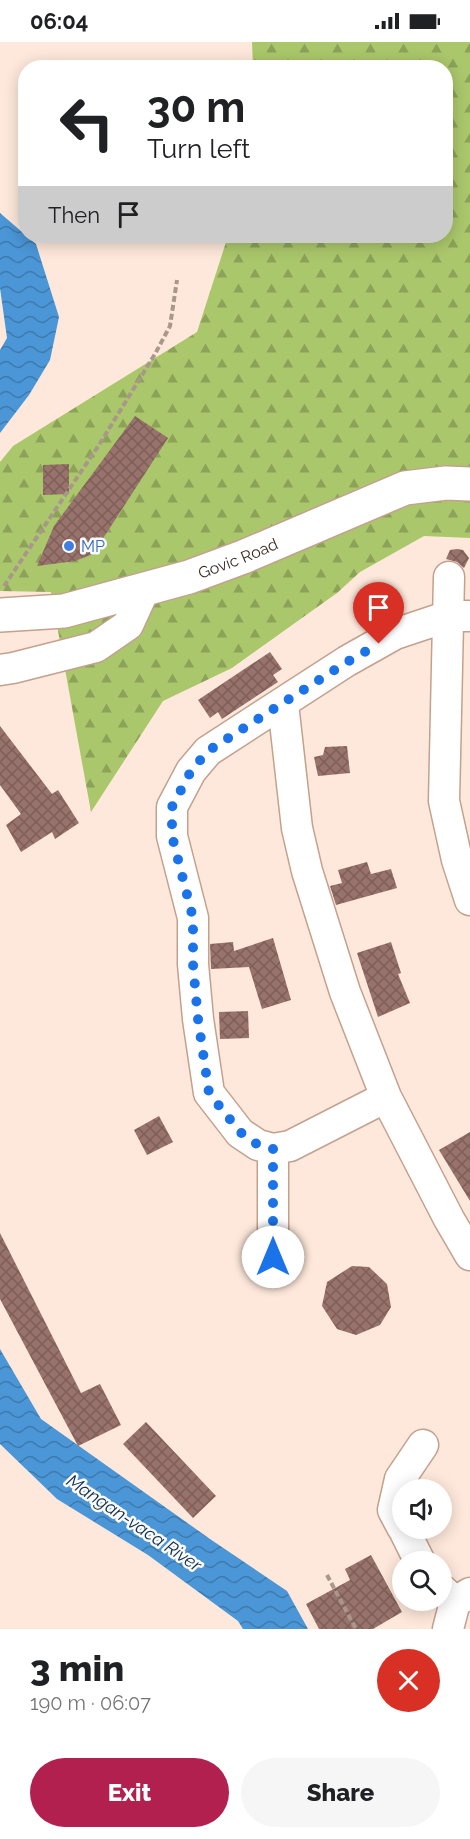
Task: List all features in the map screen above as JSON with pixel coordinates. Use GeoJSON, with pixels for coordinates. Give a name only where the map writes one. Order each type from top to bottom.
{"type":"FeatureCollection","features":[{"type":"Feature","properties":{"kind":"main road","name":"Govic Road"},"geometry":{"type":"LineString","coordinates":[[0,615],[64,611],[144,590],[189,577],[243,557],[405,488],[446,483],[470,484]]}},
{"type":"Feature","properties":{"kind":"street"},"geometry":{"type":"LineString","coordinates":[[450,577],[459,616],[444,801],[457,860],[470,900]]}},
{"type":"Feature","properties":{"kind":"street"},"geometry":{"type":"LineString","coordinates":[[0,670],[96,646],[128,625],[144,590]]}},
{"type":"Feature","properties":{"kind":"street"},"geometry":{"type":"LineString","coordinates":[[386,1097],[290,1146],[273,1149],[258,1145],[240,1132],[209,1093],[198,1019],[193,964],[193,918],[172,836],[172,807],[191,771],[208,751],[395,634],[459,616]]}},
{"type":"Feature","properties":{"kind":"street"},"geometry":{"type":"LineString","coordinates":[[283,704],[297,828],[307,871],[345,992],[386,1097],[470,1255]]}},
{"type":"Feature","properties":{"kind":"street"},"geometry":{"type":"LineString","coordinates":[[273,1149],[273,1257]]}},
{"type":"Feature","properties":{"kind":"street"},"geometry":{"type":"LineString","coordinates":[[400,1479],[423,1445]]}},
{"type":"Feature","properties":{"kind":"path"},"geometry":{"type":"LineString","coordinates":[[0,592],[99,445],[155,354],[170,326],[177,279]]}},
{"type":"Feature","properties":{"kind":"path"},"geometry":{"type":"LineString","coordinates":[[327,1575],[356,1629]]}},
{"type":"Feature","properties":{"kind":"green space"},"geometry":{"type":"Polygon","coordinates":[[[252,42],[470,42],[470,538],[424,536],[360,572],[337,593],[232,668],[163,701],[91,812],[51,592],[0,591],[0,462],[13,446],[197,332],[226,243],[453,243],[453,60],[253,60],[252,42]]]}},
{"type":"Feature","properties":{"kind":"water"},"geometry":{"type":"Polygon","coordinates":[[[0,213],[18,228],[18,243],[36,244],[59,317],[50,360],[29,395],[0,433],[0,350],[7,338],[0,288],[0,213]]]}},
{"type":"Feature","properties":{"kind":"water","name":"Mangan-vaca River"},"geometry":{"type":"Polygon","coordinates":[[[0,1349],[41,1419],[287,1591],[308,1629],[243,1629],[238,1621],[148,1555],[57,1499],[0,1444],[0,1349]]]}},
{"type":"Feature","properties":{"kind":"building"},"geometry":{"type":"Polygon","coordinates":[[[135,416],[168,438],[93,554],[75,561],[37,566],[54,526],[135,416]]]}},
{"type":"Feature","properties":{"kind":"building"},"geometry":{"type":"Polygon","coordinates":[[[69,464],[69,494],[43,495],[43,465],[69,464]]]}},
{"type":"Feature","properties":{"kind":"building"},"geometry":{"type":"Polygon","coordinates":[[[450,550],[463,550],[469,558],[464,568],[457,562],[446,559],[450,550]]]}},
{"type":"Feature","properties":{"kind":"building"},"geometry":{"type":"Polygon","coordinates":[[[270,652],[282,669],[273,675],[278,682],[222,719],[218,712],[210,718],[198,700],[270,652]]]}},
{"type":"Feature","properties":{"kind":"building"},"geometry":{"type":"Polygon","coordinates":[[[0,726],[52,794],[58,790],[79,823],[55,839],[52,832],[21,852],[6,825],[21,814],[0,785],[0,726]]]}},
{"type":"Feature","properties":{"kind":"building"},"geometry":{"type":"Polygon","coordinates":[[[347,746],[350,773],[318,776],[314,757],[323,755],[325,747],[347,746]]]}},
{"type":"Feature","properties":{"kind":"building"},"geometry":{"type":"Polygon","coordinates":[[[367,862],[371,874],[391,869],[397,888],[336,905],[330,886],[342,883],[338,870],[367,862]]]}},
{"type":"Feature","properties":{"kind":"building"},"geometry":{"type":"Polygon","coordinates":[[[273,938],[291,1000],[262,1009],[249,967],[211,969],[210,944],[233,942],[234,951],[273,938]]]}},
{"type":"Feature","properties":{"kind":"building"},"geometry":{"type":"Polygon","coordinates":[[[391,942],[401,973],[398,974],[410,1003],[378,1017],[357,953],[391,942]]]}},
{"type":"Feature","properties":{"kind":"building"},"geometry":{"type":"Polygon","coordinates":[[[248,1011],[249,1038],[220,1039],[219,1012],[248,1011]]]}},
{"type":"Feature","properties":{"kind":"building"},"geometry":{"type":"Polygon","coordinates":[[[159,1116],[173,1142],[147,1155],[134,1130],[159,1116]]]}},
{"type":"Feature","properties":{"kind":"building"},"geometry":{"type":"Polygon","coordinates":[[[470,1132],[470,1201],[439,1150],[470,1132]]]}},
{"type":"Feature","properties":{"kind":"building"},"geometry":{"type":"Polygon","coordinates":[[[0,1233],[81,1393],[100,1384],[121,1425],[78,1446],[0,1299],[0,1233]]]}},
{"type":"Feature","properties":{"kind":"building"},"geometry":{"type":"Polygon","coordinates":[[[352,1266],[369,1267],[387,1284],[391,1307],[380,1325],[356,1335],[337,1329],[322,1306],[327,1282],[352,1266]]]}},
{"type":"Feature","properties":{"kind":"building"},"geometry":{"type":"Polygon","coordinates":[[[146,1422],[216,1496],[193,1518],[123,1444],[146,1422]]]}},
{"type":"Feature","properties":{"kind":"building"},"geometry":{"type":"Polygon","coordinates":[[[371,1555],[392,1594],[392,1611],[402,1612],[373,1629],[319,1629],[306,1604],[350,1580],[345,1569],[371,1555]]]}},
{"type":"Feature","properties":{"kind":"place","name":"MP"},"geometry":{"type":"Point","coordinates":[69,546]}},
{"type":"Feature","properties":{"kind":"route"},"geometry":{"type":"LineString","coordinates":[[273,1257],[273,1149],[258,1145],[240,1132],[209,1093],[198,1019],[193,964],[193,918],[172,836],[172,807],[191,771],[208,751],[379,644]]}}]}
